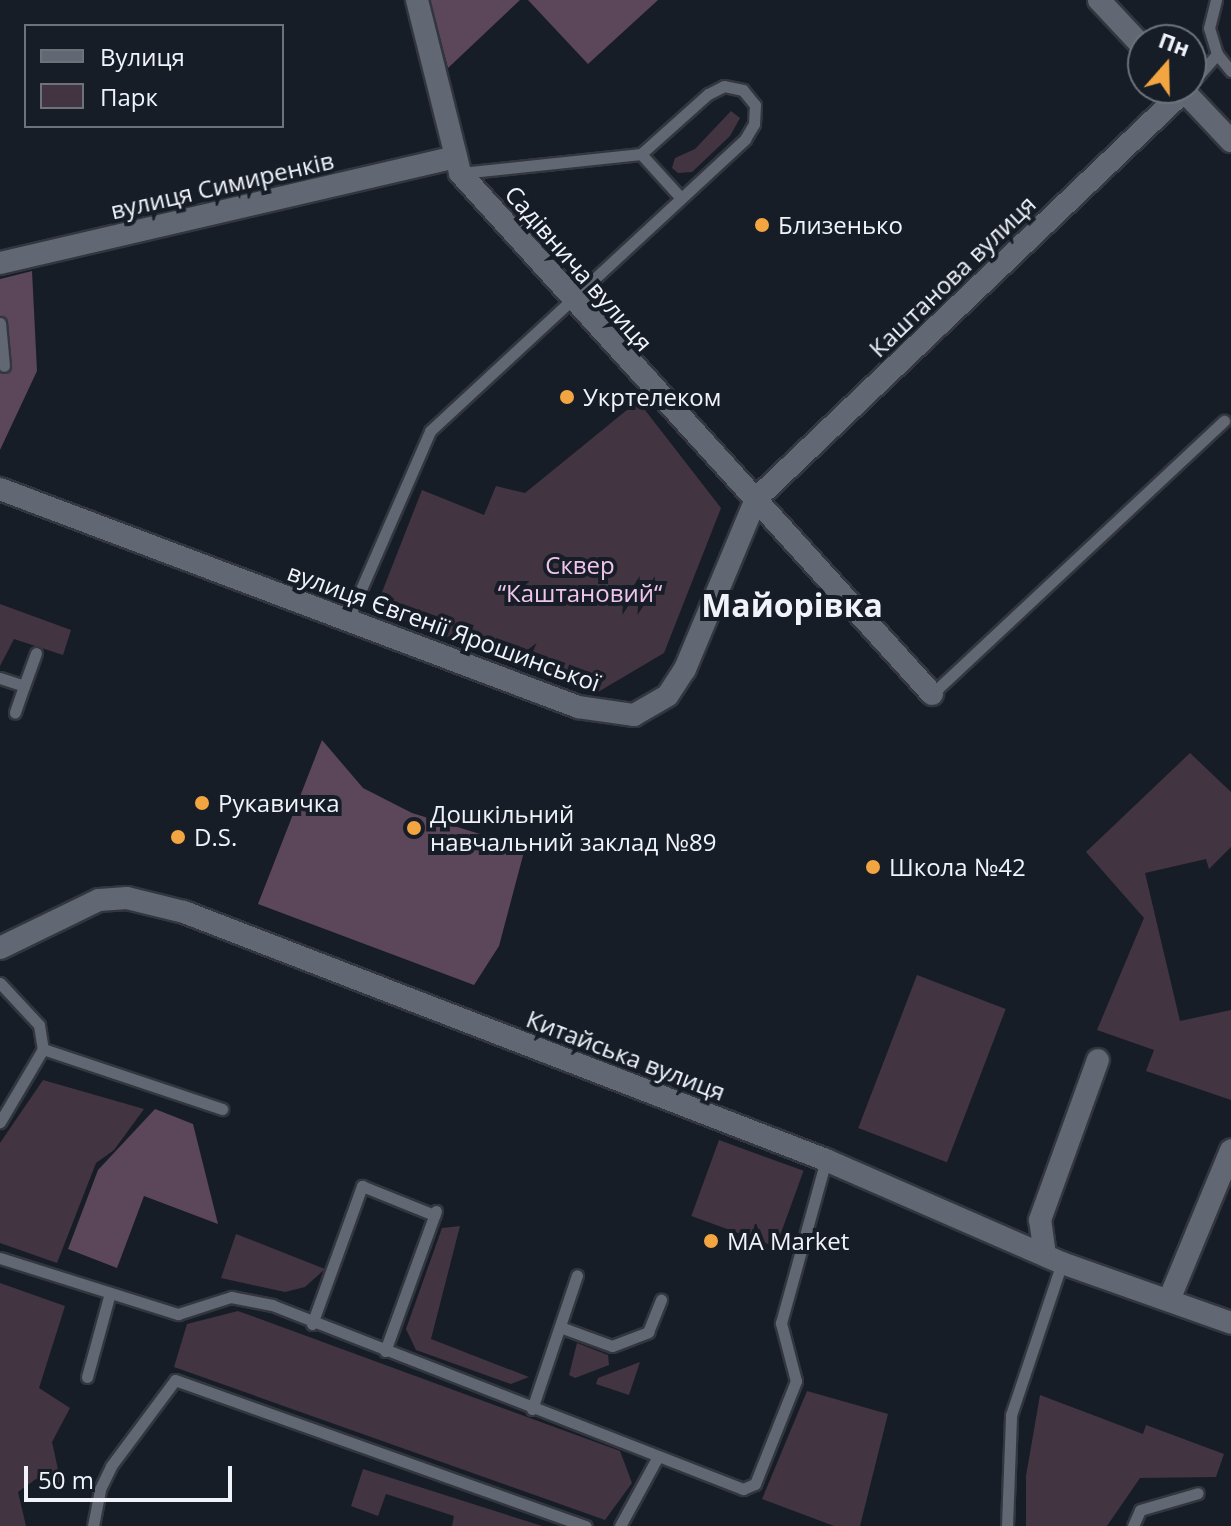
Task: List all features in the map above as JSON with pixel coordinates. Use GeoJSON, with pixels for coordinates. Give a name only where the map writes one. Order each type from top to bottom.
{"type":"FeatureCollection","features":[{"type":"Feature","properties":{"kind":"street","name":"Садівнича вулиця"},"geometry":{"type":"LineString","coordinates":[[417,0],[458,165],[573,303],[932,694]]}},
{"type":"Feature","properties":{"kind":"street"},"geometry":{"type":"LineString","coordinates":[[1099,0],[1127,30]]}},
{"type":"Feature","properties":{"kind":"street","name":"Каштанова вулиця"},"geometry":{"type":"LineString","coordinates":[[756,499],[1169,104]]}},
{"type":"Feature","properties":{"kind":"street"},"geometry":{"type":"LineString","coordinates":[[1200,104],[1231,141]]}},
{"type":"Feature","properties":{"kind":"street","name":"вулиця Симиренків"},"geometry":{"type":"LineString","coordinates":[[0,263],[458,165]]}},
{"type":"Feature","properties":{"kind":"street","name":"вулиця Євгенії Ярошинської"},"geometry":{"type":"LineString","coordinates":[[0,489],[578,707],[634,715],[668,695],[685,669],[756,499]]}},
{"type":"Feature","properties":{"kind":"street","name":"Китайська вулиця"},"geometry":{"type":"LineString","coordinates":[[0,948],[99,900],[140,901],[184,912],[826,1160],[1054,1259],[1231,1323]]}},
{"type":"Feature","properties":{"kind":"street"},"geometry":{"type":"LineString","coordinates":[[1054,1259],[1040,1220],[1098,1060]]}},
{"type":"Feature","properties":{"kind":"street"},"geometry":{"type":"LineString","coordinates":[[1169,1300],[1231,1150]]}},
{"type":"Feature","properties":{"kind":"lane"},"geometry":{"type":"LineString","coordinates":[[1216,0],[1209,28],[1217,54],[1231,71]]}},
{"type":"Feature","properties":{"kind":"lane"},"geometry":{"type":"LineString","coordinates":[[1207,65],[1217,54]]}},
{"type":"Feature","properties":{"kind":"lane"},"geometry":{"type":"LineString","coordinates":[[348,619],[430,431],[573,303],[751,132],[756,114],[749,96],[735,87],[715,90],[641,154],[458,165]]}},
{"type":"Feature","properties":{"kind":"lane"},"geometry":{"type":"LineString","coordinates":[[641,154],[680,197]]}},
{"type":"Feature","properties":{"kind":"lane"},"geometry":{"type":"LineString","coordinates":[[0,323],[4,366]]}},
{"type":"Feature","properties":{"kind":"lane","name":"Садівнича вулиця"},"geometry":{"type":"LineString","coordinates":[[932,694],[1224,421]]}},
{"type":"Feature","properties":{"kind":"lane"},"geometry":{"type":"LineString","coordinates":[[15,712],[36,653]]}},
{"type":"Feature","properties":{"kind":"lane"},"geometry":{"type":"LineString","coordinates":[[0,678],[24,686]]}},
{"type":"Feature","properties":{"kind":"lane"},"geometry":{"type":"LineString","coordinates":[[0,983],[39,1025],[43,1049],[0,1122]]}},
{"type":"Feature","properties":{"kind":"lane"},"geometry":{"type":"LineString","coordinates":[[43,1049],[222,1109]]}},
{"type":"Feature","properties":{"kind":"lane"},"geometry":{"type":"LineString","coordinates":[[0,1258],[178,1314],[231,1297],[272,1305],[312,1324],[743,1489],[755,1484],[796,1381],[781,1323],[826,1160]]}},
{"type":"Feature","properties":{"kind":"lane"},"geometry":{"type":"LineString","coordinates":[[312,1324],[362,1186],[435,1213],[385,1351]]}},
{"type":"Feature","properties":{"kind":"lane"},"geometry":{"type":"LineString","coordinates":[[1007,1526],[1011,1415],[1054,1259]]}},
{"type":"Feature","properties":{"kind":"lane"},"geometry":{"type":"LineString","coordinates":[[532,1409],[577,1275]]}},
{"type":"Feature","properties":{"kind":"lane"},"geometry":{"type":"LineString","coordinates":[[87,1377],[110,1293]]}},
{"type":"Feature","properties":{"kind":"lane"},"geometry":{"type":"LineString","coordinates":[[560,1327],[612,1346],[648,1332],[661,1300]]}},
{"type":"Feature","properties":{"kind":"lane"},"geometry":{"type":"LineString","coordinates":[[93,1526],[100,1489],[111,1466],[175,1380],[586,1526]]}},
{"type":"Feature","properties":{"kind":"lane"},"geometry":{"type":"LineString","coordinates":[[620,1526],[657,1458]]}},
{"type":"Feature","properties":{"kind":"lane"},"geometry":{"type":"LineString","coordinates":[[1133,1526],[1140,1510],[1198,1493]]}},
{"type":"Feature","properties":{"kind":"green space"},"geometry":{"type":"Polygon","coordinates":[[[731,111],[740,118],[730,136],[692,172],[678,173],[672,168],[675,158],[695,149],[731,111]]]}},
{"type":"Feature","properties":{"kind":"green space","name":"Сквер “Каштановий“"},"geometry":{"type":"Polygon","coordinates":[[[638,401],[721,508],[664,653],[598,692],[375,610],[422,490],[484,515],[496,486],[525,493],[638,401]]]}},
{"type":"Feature","properties":{"kind":"green space"},"geometry":{"type":"Polygon","coordinates":[[[0,604],[71,630],[63,655],[14,639],[0,666],[0,604]]]}},
{"type":"Feature","properties":{"kind":"green space"},"geometry":{"type":"Polygon","coordinates":[[[1190,753],[1231,792],[1231,847],[1209,869],[1206,859],[1145,873],[1180,1021],[1231,1010],[1231,1100],[1146,1071],[1154,1050],[1097,1030],[1144,918],[1086,852],[1190,753]]]}},
{"type":"Feature","properties":{"kind":"green space"},"geometry":{"type":"Polygon","coordinates":[[[917,975],[1006,1009],[947,1162],[858,1128],[917,975]]]}},
{"type":"Feature","properties":{"kind":"green space"},"geometry":{"type":"Polygon","coordinates":[[[43,1080],[144,1109],[114,1150],[96,1163],[57,1263],[0,1243],[0,1143],[43,1080]]]}},
{"type":"Feature","properties":{"kind":"green space"},"geometry":{"type":"Polygon","coordinates":[[[719,1140],[804,1171],[776,1247],[691,1216],[719,1140]]]}},
{"type":"Feature","properties":{"kind":"green space"},"geometry":{"type":"Polygon","coordinates":[[[460,1226],[431,1339],[529,1377],[511,1384],[416,1350],[406,1329],[442,1228],[460,1226]]]}},
{"type":"Feature","properties":{"kind":"green space"},"geometry":{"type":"Polygon","coordinates":[[[236,1234],[325,1269],[305,1287],[285,1292],[221,1278],[236,1234]]]}},
{"type":"Feature","properties":{"kind":"green space"},"geometry":{"type":"Polygon","coordinates":[[[0,1283],[65,1306],[39,1388],[70,1408],[52,1442],[61,1483],[36,1479],[18,1492],[26,1526],[0,1526],[0,1283]]]}},
{"type":"Feature","properties":{"kind":"green space"},"geometry":{"type":"Polygon","coordinates":[[[238,1311],[620,1451],[632,1483],[605,1520],[174,1367],[187,1324],[238,1311]]]}},
{"type":"Feature","properties":{"kind":"green space"},"geometry":{"type":"Polygon","coordinates":[[[577,1343],[608,1355],[609,1365],[575,1378],[569,1375],[577,1343]]]}},
{"type":"Feature","properties":{"kind":"green space"},"geometry":{"type":"Polygon","coordinates":[[[640,1362],[629,1395],[596,1384],[598,1378],[640,1362]]]}},
{"type":"Feature","properties":{"kind":"green space"},"geometry":{"type":"Polygon","coordinates":[[[807,1391],[888,1414],[860,1526],[834,1526],[762,1499],[807,1391]]]}},
{"type":"Feature","properties":{"kind":"green space"},"geometry":{"type":"Polygon","coordinates":[[[1040,1395],[1143,1434],[1146,1425],[1224,1454],[1216,1477],[1140,1478],[1107,1526],[1026,1526],[1026,1476],[1040,1395]]]}},
{"type":"Feature","properties":{"kind":"green space"},"geometry":{"type":"Polygon","coordinates":[[[363,1469],[542,1526],[452,1526],[454,1516],[386,1494],[378,1516],[351,1506],[363,1469]]]}},
{"type":"Feature","properties":{"kind":"shaded area"},"geometry":{"type":"Polygon","coordinates":[[[430,0],[520,0],[448,68],[430,0]]]}},
{"type":"Feature","properties":{"kind":"shaded area"},"geometry":{"type":"Polygon","coordinates":[[[528,0],[658,0],[588,64],[528,0]]]}},
{"type":"Feature","properties":{"kind":"shaded area"},"geometry":{"type":"Polygon","coordinates":[[[32,271],[37,371],[0,450],[0,279],[32,271]]]}},
{"type":"Feature","properties":{"kind":"shaded area"},"geometry":{"type":"Polygon","coordinates":[[[322,740],[363,788],[412,813],[525,848],[499,946],[474,985],[258,904],[322,740]]]}},
{"type":"Feature","properties":{"kind":"shaded area"},"geometry":{"type":"Polygon","coordinates":[[[155,1109],[193,1124],[218,1224],[144,1196],[117,1268],[68,1249],[98,1170],[155,1109]]]}},
{"type":"Feature","properties":{"kind":"place","name":"Близенько"},"geometry":{"type":"Point","coordinates":[762,225]}},
{"type":"Feature","properties":{"kind":"place","name":"Укртелеком"},"geometry":{"type":"Point","coordinates":[567,397]}},
{"type":"Feature","properties":{"kind":"place","name":"Рукавичка"},"geometry":{"type":"Point","coordinates":[202,803]}},
{"type":"Feature","properties":{"kind":"place","name":"Дошкільний навчальний заклад №89"},"geometry":{"type":"Point","coordinates":[414,828]}},
{"type":"Feature","properties":{"kind":"place","name":"D.S."},"geometry":{"type":"Point","coordinates":[178,837]}},
{"type":"Feature","properties":{"kind":"place","name":"Школа №42"},"geometry":{"type":"Point","coordinates":[873,867]}},
{"type":"Feature","properties":{"kind":"place","name":"MA Market"},"geometry":{"type":"Point","coordinates":[711,1241]}},
{"type":"Feature","properties":{"kind":"district","name":"Майорівка"},"geometry":{"type":"Point","coordinates":[792,605]}}]}
